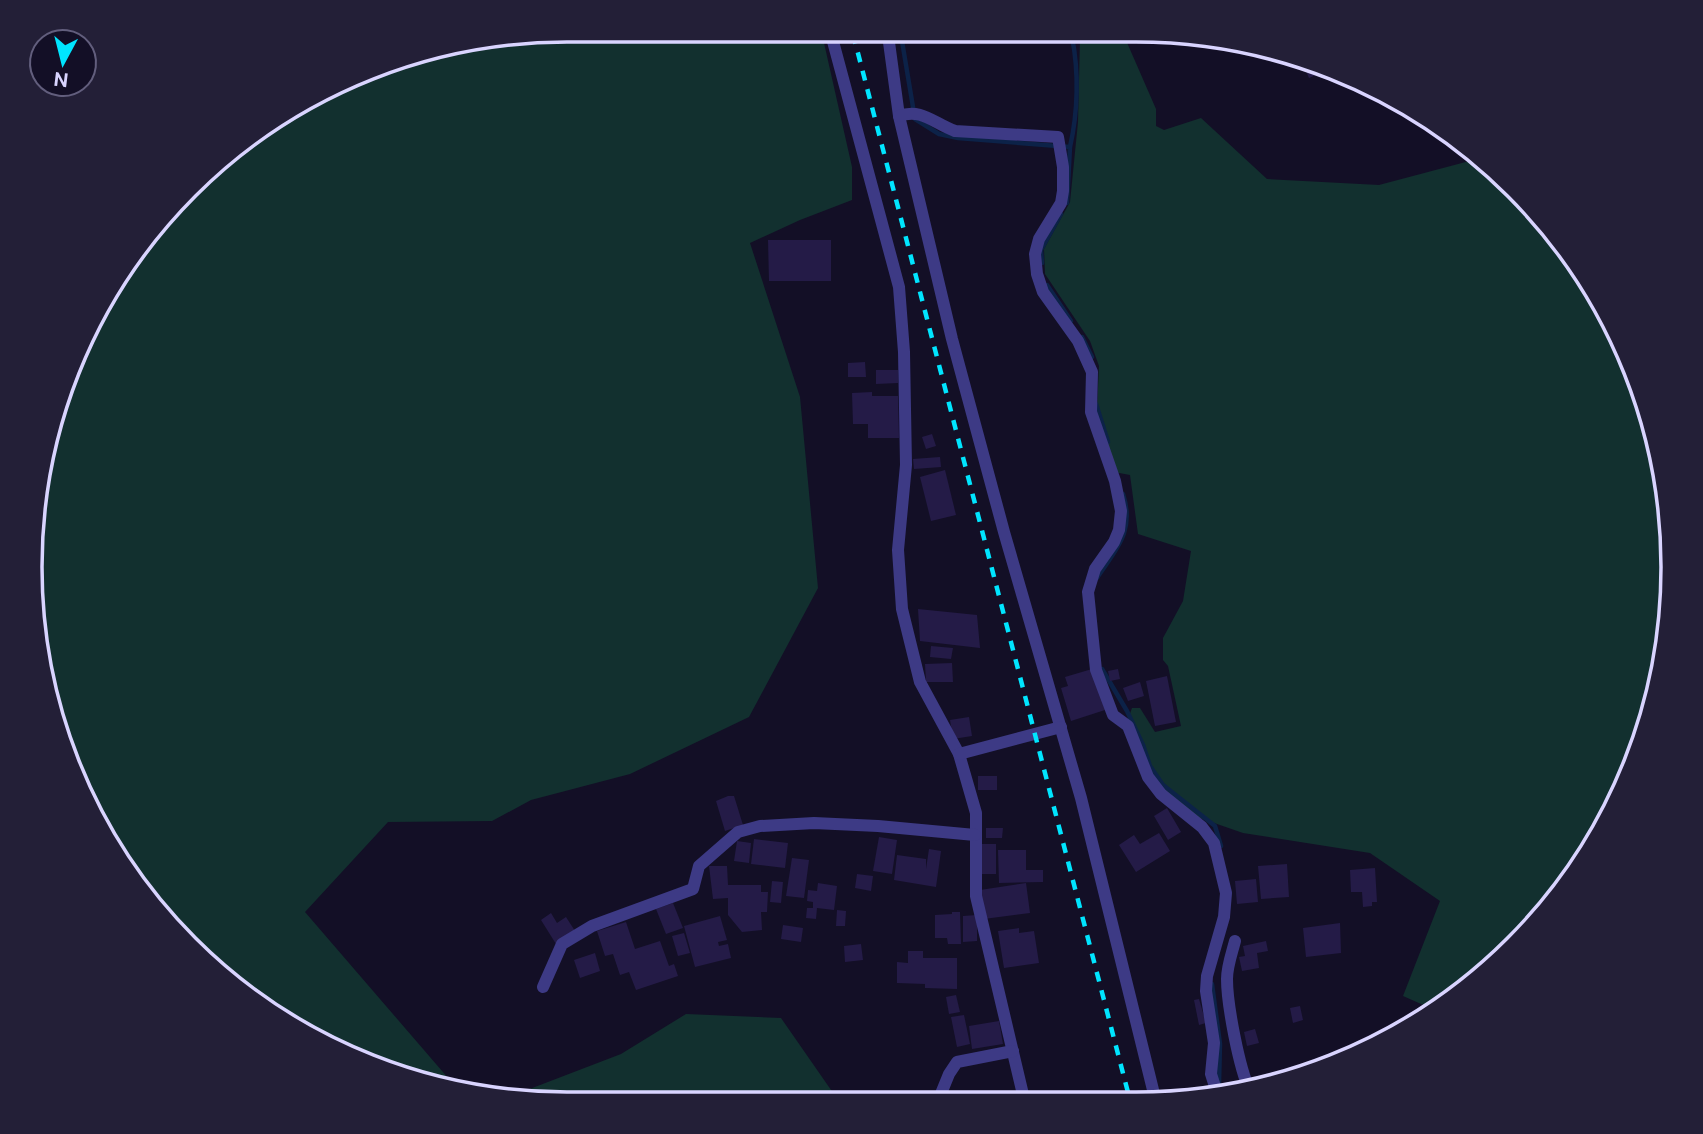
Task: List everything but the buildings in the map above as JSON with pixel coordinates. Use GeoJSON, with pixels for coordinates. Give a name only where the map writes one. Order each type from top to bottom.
{"type":"FeatureCollection","features":[{"type":"Feature","properties":{"kind":"street"},"geometry":{"type":"LineString","coordinates":[[833,42],[899,287],[904,352],[906,465],[898,551],[902,610],[920,681],[959,754],[976,813],[976,896],[1023,1092]]}},
{"type":"Feature","properties":{"kind":"street"},"geometry":{"type":"LineString","coordinates":[[890,42],[909,113],[952,339],[1100,872],[1153,1091]]}},
{"type":"Feature","properties":{"kind":"street"},"geometry":{"type":"LineString","coordinates":[[909,113],[955,131],[1058,137],[1063,167],[1061,203],[1039,239],[1035,254],[1037,274],[1043,292],[1087,357],[1092,372],[1091,412],[1115,481],[1121,510],[1119,530],[1095,569],[1088,592],[1096,670],[1113,715],[1128,726],[1148,777],[1161,794],[1202,827],[1214,843],[1226,893],[1224,917],[1207,976],[1206,991],[1213,1043],[1211,1074],[1215,1086]]}},
{"type":"Feature","properties":{"kind":"street"},"geometry":{"type":"LineString","coordinates":[[959,754],[1060,727]]}},
{"type":"Feature","properties":{"kind":"street"},"geometry":{"type":"LineString","coordinates":[[543,987],[562,944],[592,926],[693,890],[699,866],[738,832],[760,826],[814,823],[975,835]]}},
{"type":"Feature","properties":{"kind":"street"},"geometry":{"type":"LineString","coordinates":[[1235,941],[1227,975],[1228,993],[1247,1080]]}},
{"type":"Feature","properties":{"kind":"street"},"geometry":{"type":"LineString","coordinates":[[942,1092],[957,1062],[1013,1051]]}},
{"type":"Feature","properties":{"kind":"green space"},"geometry":{"type":"Polygon","coordinates":[[[824,42],[852,167],[852,200],[750,243],[800,397],[818,588],[749,717],[630,774],[531,800],[492,821],[388,822],[305,912],[448,1078],[398,1064],[335,1038],[275,1004],[221,962],[150,887],[112,830],[82,768],[60,703],[46,636],[43,533],[46,498],[60,431],[82,366],[112,304],[150,247],[172,221],[247,150],[304,112],[398,70],[465,52],[533,43],[824,42]]]}},
{"type":"Feature","properties":{"kind":"green space"},"geometry":{"type":"Polygon","coordinates":[[[1080,42],[1127,42],[1156,109],[1156,126],[1164,130],[1201,118],[1267,179],[1379,185],[1469,161],[1507,196],[1553,247],[1591,305],[1621,366],[1643,431],[1651,465],[1660,533],[1657,636],[1633,736],[1591,830],[1553,887],[1482,962],[1425,1006],[1403,996],[1440,901],[1370,853],[1243,833],[1194,816],[1154,780],[1128,719],[1132,708],[1140,708],[1155,732],[1181,726],[1168,666],[1163,660],[1163,638],[1183,601],[1191,551],[1138,534],[1130,475],[1114,472],[1099,423],[1099,366],[1090,341],[1045,274],[1044,249],[1070,202],[1078,122],[1080,42]]]}},
{"type":"Feature","properties":{"kind":"green space"},"geometry":{"type":"Polygon","coordinates":[[[686,1014],[781,1018],[832,1092],[526,1090],[621,1054],[686,1014]]]}},
{"type":"Feature","properties":{"kind":"waterway"},"geometry":{"type":"LineString","coordinates":[[902,42],[915,119],[939,134],[958,138],[1070,147],[1067,203]]}},
{"type":"Feature","properties":{"kind":"waterway"},"geometry":{"type":"LineString","coordinates":[[1070,147],[1077,92],[1073,42]]}},
{"type":"Feature","properties":{"kind":"waterway"},"geometry":{"type":"LineString","coordinates":[[1042,263],[1041,250],[1061,214]]}},
{"type":"Feature","properties":{"kind":"waterway"},"geometry":{"type":"LineString","coordinates":[[1047,285],[1071,321]]}},
{"type":"Feature","properties":{"kind":"waterway"},"geometry":{"type":"LineString","coordinates":[[1082,337],[1092,357]]}},
{"type":"Feature","properties":{"kind":"waterway"},"geometry":{"type":"LineString","coordinates":[[1096,404],[1108,442]]}},
{"type":"Feature","properties":{"kind":"waterway"},"geometry":{"type":"LineString","coordinates":[[1097,578],[1117,549],[1125,530],[1127,519],[1123,494]]}},
{"type":"Feature","properties":{"kind":"waterway"},"geometry":{"type":"LineString","coordinates":[[1102,669],[1127,711],[1150,766],[1163,785],[1215,826],[1221,846]]}},
{"type":"Feature","properties":{"kind":"waterway"},"geometry":{"type":"LineString","coordinates":[[1212,984],[1220,1044],[1220,1085]]}},
{"type":"Feature","properties":{"kind":"railway"},"geometry":{"type":"LineString","coordinates":[[855,42],[1128,1092]]}}]}
